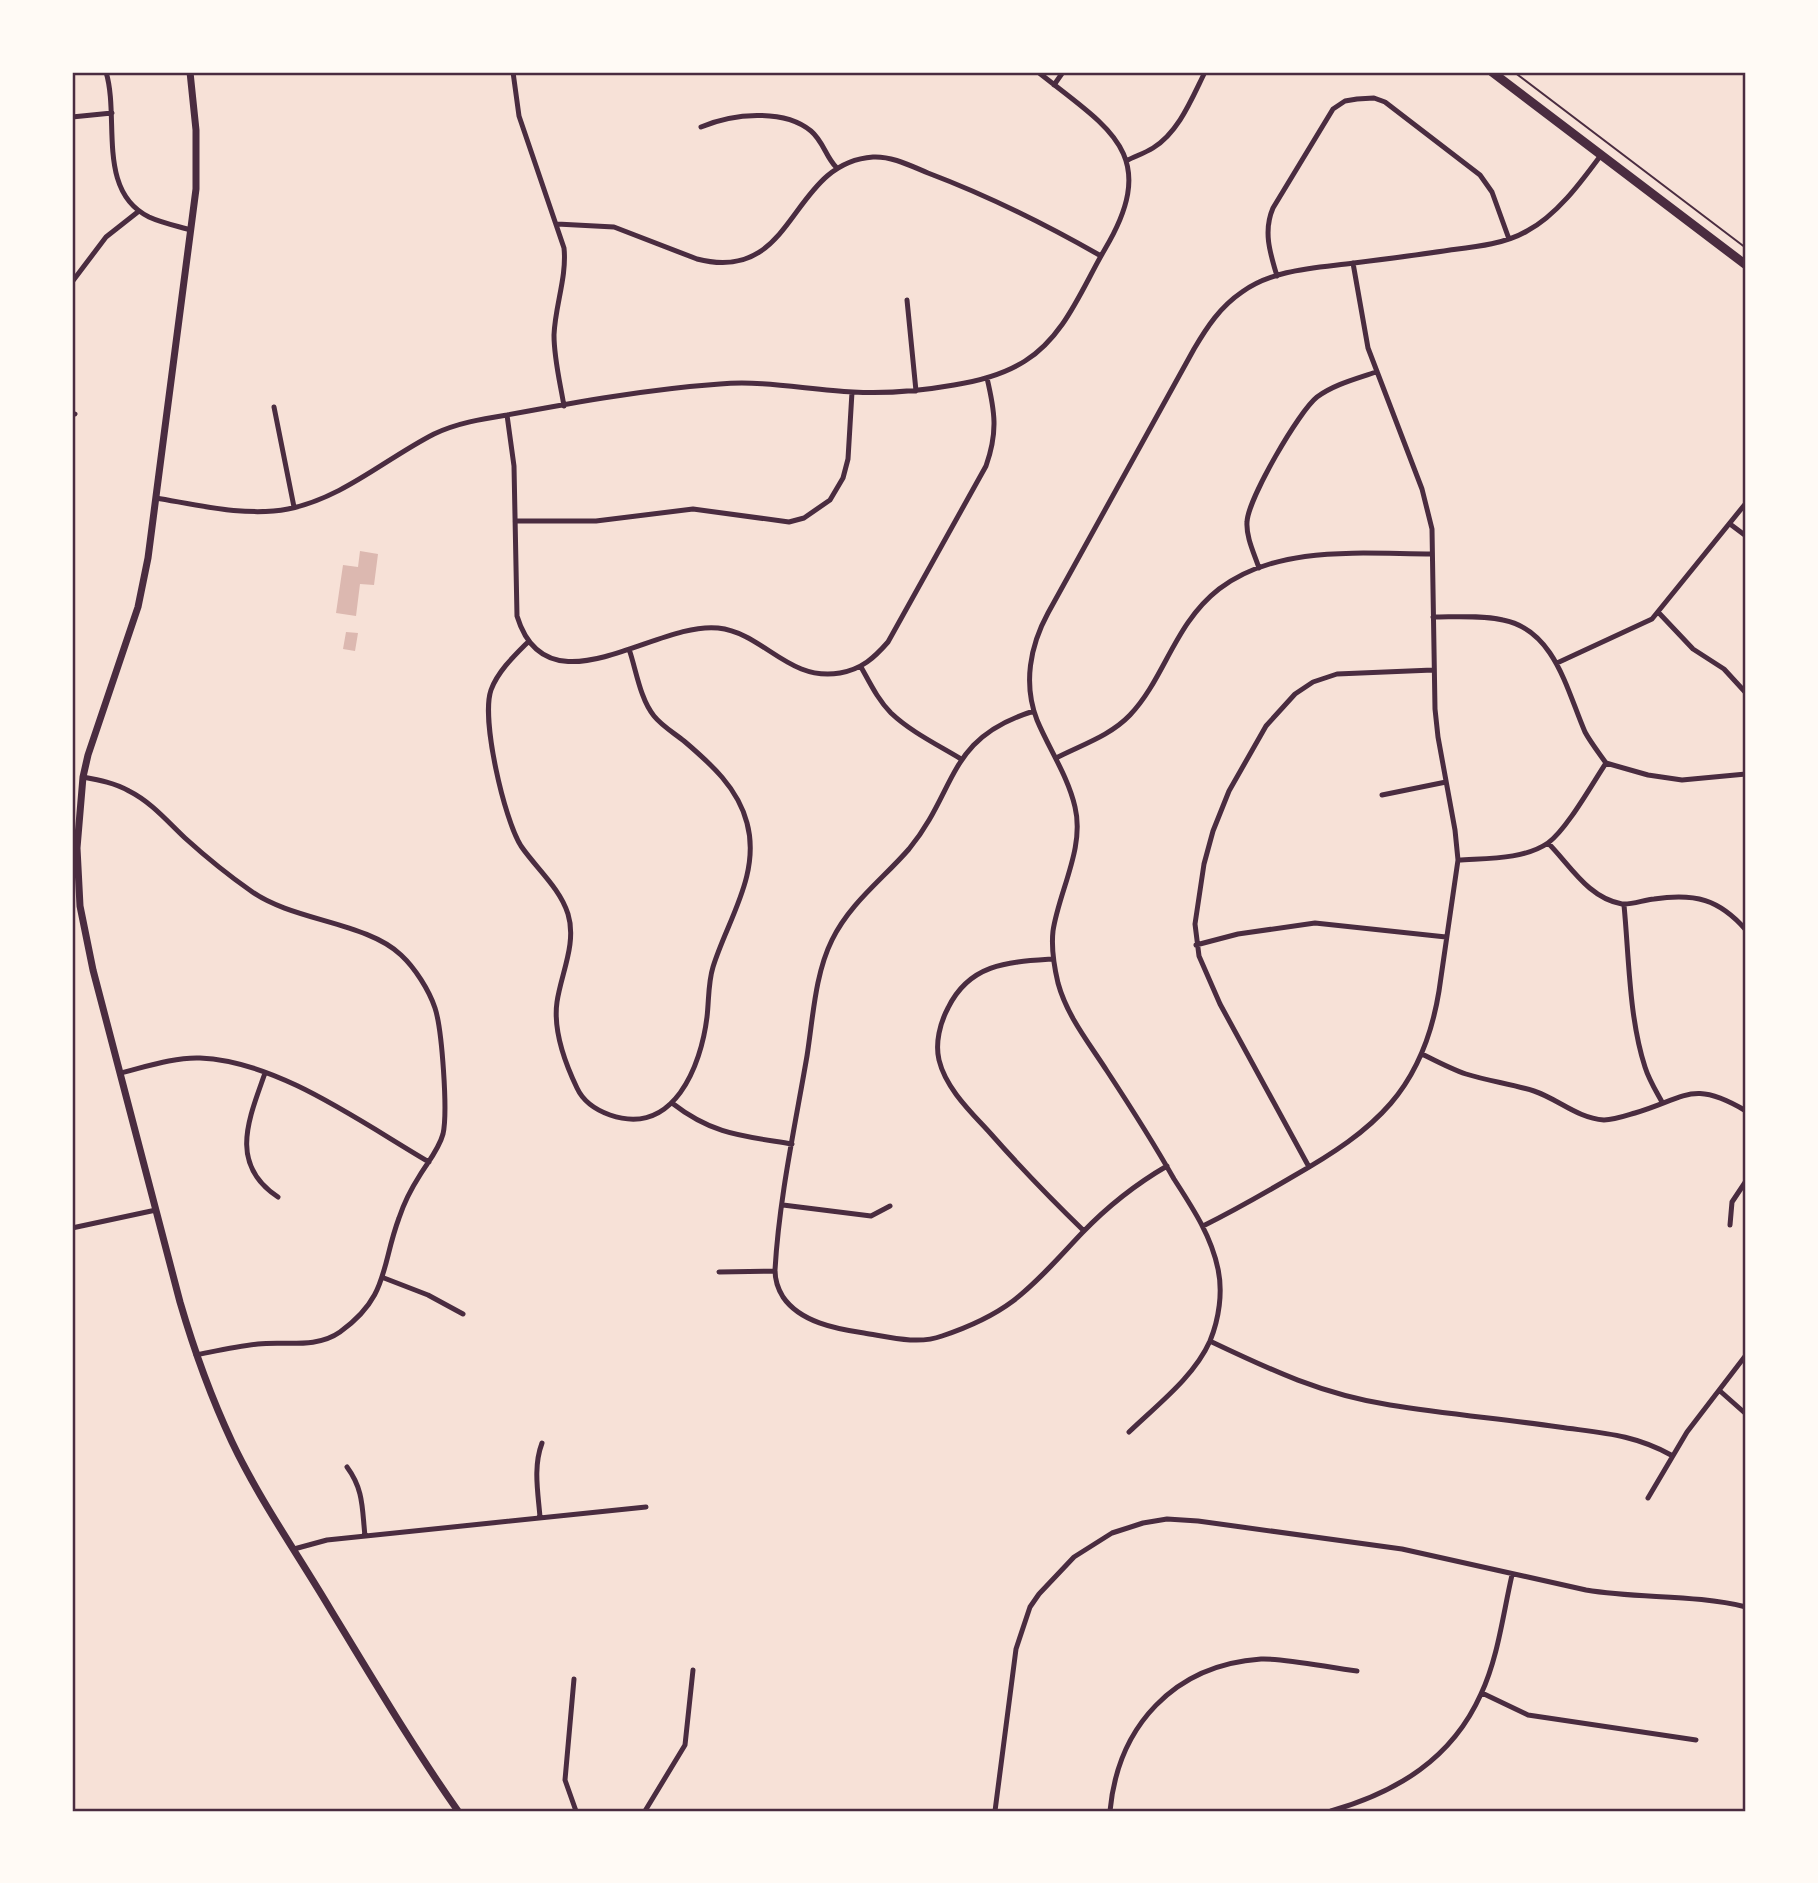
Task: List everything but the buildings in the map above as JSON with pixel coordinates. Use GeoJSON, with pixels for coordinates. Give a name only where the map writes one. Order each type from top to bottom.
{"type":"FeatureCollection","features":[{"type":"Feature","properties":{"kind":"main road"},"geometry":{"type":"LineString","coordinates":[[1492,72],[1746,265]]}},
{"type":"Feature","properties":{"kind":"street"},"geometry":{"type":"LineString","coordinates":[[106,72],[119,186],[128,201],[139,211],[151,218],[191,230]]}},
{"type":"Feature","properties":{"kind":"street"},"geometry":{"type":"LineString","coordinates":[[190,72],[197,140],[196,189],[156,499],[138,607],[93,739],[83,777],[74,848],[78,890],[85,935],[195,1355],[232,1441],[294,1549],[405,1733],[458,1811]]}},
{"type":"Feature","properties":{"kind":"street"},"geometry":{"type":"LineString","coordinates":[[513,72],[519,116],[557,224],[565,257],[554,334],[565,406]]}},
{"type":"Feature","properties":{"kind":"street"},"geometry":{"type":"LineString","coordinates":[[156,499],[248,510],[295,507],[330,495],[437,433],[469,422],[565,406],[721,383],[852,392],[916,391],[987,378],[1008,370],[1026,361],[1048,342],[1067,317],[1126,206],[1130,180],[1128,160],[1101,123],[1038,72]]}},
{"type":"Feature","properties":{"kind":"street"},"geometry":{"type":"LineString","coordinates":[[1054,85],[1063,72]]}},
{"type":"Feature","properties":{"kind":"street"},"geometry":{"type":"LineString","coordinates":[[1128,160],[1153,148],[1167,135],[1178,122],[1205,72]]}},
{"type":"Feature","properties":{"kind":"street"},"geometry":{"type":"LineString","coordinates":[[1277,276],[1268,237],[1269,216],[1328,115],[1345,101],[1357,99],[1374,98],[1385,102],[1473,169],[1492,192],[1509,239]]}},
{"type":"Feature","properties":{"kind":"street"},"geometry":{"type":"LineString","coordinates":[[72,117],[112,113]]}},
{"type":"Feature","properties":{"kind":"street"},"geometry":{"type":"LineString","coordinates":[[701,127],[727,118],[762,117],[789,120],[811,131],[836,167]]}},
{"type":"Feature","properties":{"kind":"street"},"geometry":{"type":"LineString","coordinates":[[1129,1432],[1192,1369],[1210,1341],[1219,1306],[1220,1283],[1215,1256],[1203,1226],[1064,1002],[1053,960],[1053,931],[1075,846],[1077,821],[1072,794],[1034,711],[1030,668],[1034,642],[1194,349],[1223,307],[1255,284],[1277,276],[1463,249],[1524,233],[1545,219],[1601,155]]}},
{"type":"Feature","properties":{"kind":"street"},"geometry":{"type":"LineString","coordinates":[[557,224],[614,227],[697,259],[712,263],[739,262],[766,248],[821,181],[836,167],[866,158],[884,157],[976,191],[1049,226],[1101,256]]}},
{"type":"Feature","properties":{"kind":"street"},"geometry":{"type":"LineString","coordinates":[[72,282],[106,237],[139,211]]}},
{"type":"Feature","properties":{"kind":"street"},"geometry":{"type":"LineString","coordinates":[[1203,1226],[1309,1167],[1357,1137],[1380,1116],[1409,1079],[1422,1054],[1436,1012],[1458,860],[1438,737],[1433,670],[1432,529],[1422,489],[1368,348],[1353,264]]}},
{"type":"Feature","properties":{"kind":"street"},"geometry":{"type":"LineString","coordinates":[[907,300],[916,391]]}},
{"type":"Feature","properties":{"kind":"street"},"geometry":{"type":"LineString","coordinates":[[1259,568],[1248,536],[1248,514],[1300,416],[1315,399],[1331,388],[1376,372]]}},
{"type":"Feature","properties":{"kind":"street"},"geometry":{"type":"LineString","coordinates":[[507,415],[514,466],[517,616],[521,631],[528,642],[555,659],[575,663],[591,662],[687,632],[719,628],[751,641],[803,671],[832,674],[861,667],[872,660],[888,642],[986,466],[994,439],[995,419],[987,378]]}},
{"type":"Feature","properties":{"kind":"street"},"geometry":{"type":"LineString","coordinates":[[515,521],[596,521],[693,509],[789,522],[804,518],[830,500],[843,478],[848,459],[852,392]]}},
{"type":"Feature","properties":{"kind":"street"},"geometry":{"type":"LineString","coordinates":[[274,407],[295,507]]}},
{"type":"Feature","properties":{"kind":"street"},"geometry":{"type":"LineString","coordinates":[[1557,663],[1643,624],[1659,613],[1746,503]]}},
{"type":"Feature","properties":{"kind":"street"},"geometry":{"type":"LineString","coordinates":[[1730,524],[1746,536]]}},
{"type":"Feature","properties":{"kind":"street"},"geometry":{"type":"LineString","coordinates":[[1056,758],[1109,732],[1121,723],[1142,700],[1180,634],[1199,608],[1221,587],[1259,568],[1309,556],[1432,554]]}},
{"type":"Feature","properties":{"kind":"street"},"geometry":{"type":"LineString","coordinates":[[1659,613],[1693,649],[1724,669],[1746,693]]}},
{"type":"Feature","properties":{"kind":"street"},"geometry":{"type":"LineString","coordinates":[[1433,617],[1489,618],[1515,623],[1535,636],[1557,663],[1584,730],[1606,764],[1648,775],[1682,780],[1746,774]]}},
{"type":"Feature","properties":{"kind":"street"},"geometry":{"type":"LineString","coordinates":[[528,642],[513,656],[492,686],[488,714],[504,802],[513,830],[561,899],[569,916],[569,944],[556,1007],[558,1031],[566,1060],[580,1093],[590,1104],[608,1114],[629,1119],[643,1118],[672,1104],[689,1078],[705,1032],[713,968],[746,879],[750,862],[750,836],[743,810],[731,788],[703,758],[652,714],[629,649]]}},
{"type":"Feature","properties":{"kind":"street"},"geometry":{"type":"LineString","coordinates":[[861,667],[891,713],[961,759]]}},
{"type":"Feature","properties":{"kind":"street"},"geometry":{"type":"LineString","coordinates":[[1309,1167],[1209,982],[1196,945],[1199,887],[1220,811],[1261,735],[1283,705],[1302,689],[1329,676],[1356,672],[1433,670]]}},
{"type":"Feature","properties":{"kind":"street"},"geometry":{"type":"LineString","coordinates":[[1034,711],[995,726],[961,759],[911,846],[854,906],[830,943],[820,978],[783,1205],[775,1271],[782,1296],[804,1317],[851,1331],[928,1340],[960,1329],[1008,1305],[1053,1265],[1084,1231],[1123,1195],[1167,1166]]}},
{"type":"Feature","properties":{"kind":"street"},"geometry":{"type":"LineString","coordinates":[[1458,860],[1521,853],[1548,843],[1606,764]]}},
{"type":"Feature","properties":{"kind":"street"},"geometry":{"type":"LineString","coordinates":[[83,777],[120,786],[144,800],[220,868],[255,894],[304,915],[375,938],[400,953],[430,997],[438,1024],[444,1121],[442,1135],[403,1206],[384,1278],[361,1314],[331,1337],[308,1343],[238,1346],[195,1355]]}},
{"type":"Feature","properties":{"kind":"street"},"geometry":{"type":"LineString","coordinates":[[1382,795],[1446,782]]}},
{"type":"Feature","properties":{"kind":"street"},"geometry":{"type":"LineString","coordinates":[[1548,843],[1573,873],[1591,889],[1624,905],[1669,897],[1705,900],[1724,908],[1746,930]]}},
{"type":"Feature","properties":{"kind":"street"},"geometry":{"type":"LineString","coordinates":[[1624,905],[1639,1043],[1649,1078],[1662,1102]]}},
{"type":"Feature","properties":{"kind":"street"},"geometry":{"type":"LineString","coordinates":[[1196,945],[1238,934],[1315,923],[1446,937]]}},
{"type":"Feature","properties":{"kind":"street"},"geometry":{"type":"LineString","coordinates":[[1053,960],[999,965],[982,971],[967,982],[955,995],[941,1023],[938,1057],[946,1079],[975,1117],[1084,1231]]}},
{"type":"Feature","properties":{"kind":"street"},"geometry":{"type":"LineString","coordinates":[[1422,1054],[1464,1074],[1534,1091],[1573,1111],[1594,1118],[1618,1118],[1685,1094],[1703,1094],[1723,1099],[1746,1111]]}},
{"type":"Feature","properties":{"kind":"street"},"geometry":{"type":"LineString","coordinates":[[120,1073],[197,1058],[218,1060],[265,1073],[311,1093],[429,1162]]}},
{"type":"Feature","properties":{"kind":"street"},"geometry":{"type":"LineString","coordinates":[[265,1073],[250,1117],[246,1146],[254,1176],[263,1188],[278,1197]]}},
{"type":"Feature","properties":{"kind":"street"},"geometry":{"type":"LineString","coordinates":[[672,1104],[696,1121],[715,1129],[792,1144]]}},
{"type":"Feature","properties":{"kind":"street"},"geometry":{"type":"LineString","coordinates":[[1730,1225],[1731,1202],[1746,1181]]}},
{"type":"Feature","properties":{"kind":"street"},"geometry":{"type":"LineString","coordinates":[[783,1205],[871,1216],[890,1206]]}},
{"type":"Feature","properties":{"kind":"street"},"geometry":{"type":"LineString","coordinates":[[72,1228],[156,1210]]}},
{"type":"Feature","properties":{"kind":"street"},"geometry":{"type":"LineString","coordinates":[[719,1272],[775,1271]]}},
{"type":"Feature","properties":{"kind":"street"},"geometry":{"type":"LineString","coordinates":[[384,1278],[428,1295],[463,1314]]}},
{"type":"Feature","properties":{"kind":"street"},"geometry":{"type":"LineString","coordinates":[[1210,1341],[1282,1376],[1350,1398],[1614,1434],[1651,1444],[1671,1455]]}},
{"type":"Feature","properties":{"kind":"street"},"geometry":{"type":"LineString","coordinates":[[1648,1498],[1671,1455],[1746,1355]]}},
{"type":"Feature","properties":{"kind":"street"},"geometry":{"type":"LineString","coordinates":[[1720,1391],[1746,1415]]}},
{"type":"Feature","properties":{"kind":"street"},"geometry":{"type":"LineString","coordinates":[[540,1517],[536,1474],[537,1456],[542,1443]]}},
{"type":"Feature","properties":{"kind":"street"},"geometry":{"type":"LineString","coordinates":[[347,1467],[360,1489],[365,1536]]}},
{"type":"Feature","properties":{"kind":"street"},"geometry":{"type":"LineString","coordinates":[[294,1549],[327,1540],[646,1507]]}},
{"type":"Feature","properties":{"kind":"street"},"geometry":{"type":"LineString","coordinates":[[995,1811],[1016,1649],[1030,1607],[1074,1557],[1112,1533],[1143,1523],[1167,1519],[1198,1521],[1402,1549],[1512,1575],[1615,1595],[1676,1598],[1746,1607]]}},
{"type":"Feature","properties":{"kind":"street"},"geometry":{"type":"LineString","coordinates":[[1331,1811],[1366,1801],[1398,1785],[1434,1759],[1458,1734],[1482,1693],[1512,1575]]}},
{"type":"Feature","properties":{"kind":"street"},"geometry":{"type":"LineString","coordinates":[[1110,1811],[1118,1769],[1129,1740],[1143,1718],[1177,1687],[1199,1674],[1218,1666],[1264,1659],[1356,1671]]}},
{"type":"Feature","properties":{"kind":"street"},"geometry":{"type":"LineString","coordinates":[[645,1811],[685,1745],[692,1670]]}},
{"type":"Feature","properties":{"kind":"street"},"geometry":{"type":"LineString","coordinates":[[574,1679],[565,1780],[576,1811]]}},
{"type":"Feature","properties":{"kind":"street"},"geometry":{"type":"LineString","coordinates":[[1482,1693],[1528,1715],[1696,1740]]}},
{"type":"Feature","properties":{"kind":"path"},"geometry":{"type":"LineString","coordinates":[[1514,72],[1746,248]]}},
{"type":"Feature","properties":{"kind":"shaded area"},"geometry":{"type":"Polygon","coordinates":[[[360,551],[378,554],[374,585],[360,584],[356,616],[336,613],[343,565],[358,567],[360,551]]]}},
{"type":"Feature","properties":{"kind":"shaded area"},"geometry":{"type":"Polygon","coordinates":[[[346,632],[358,633],[355,651],[343,649],[346,632]]]}}]}
